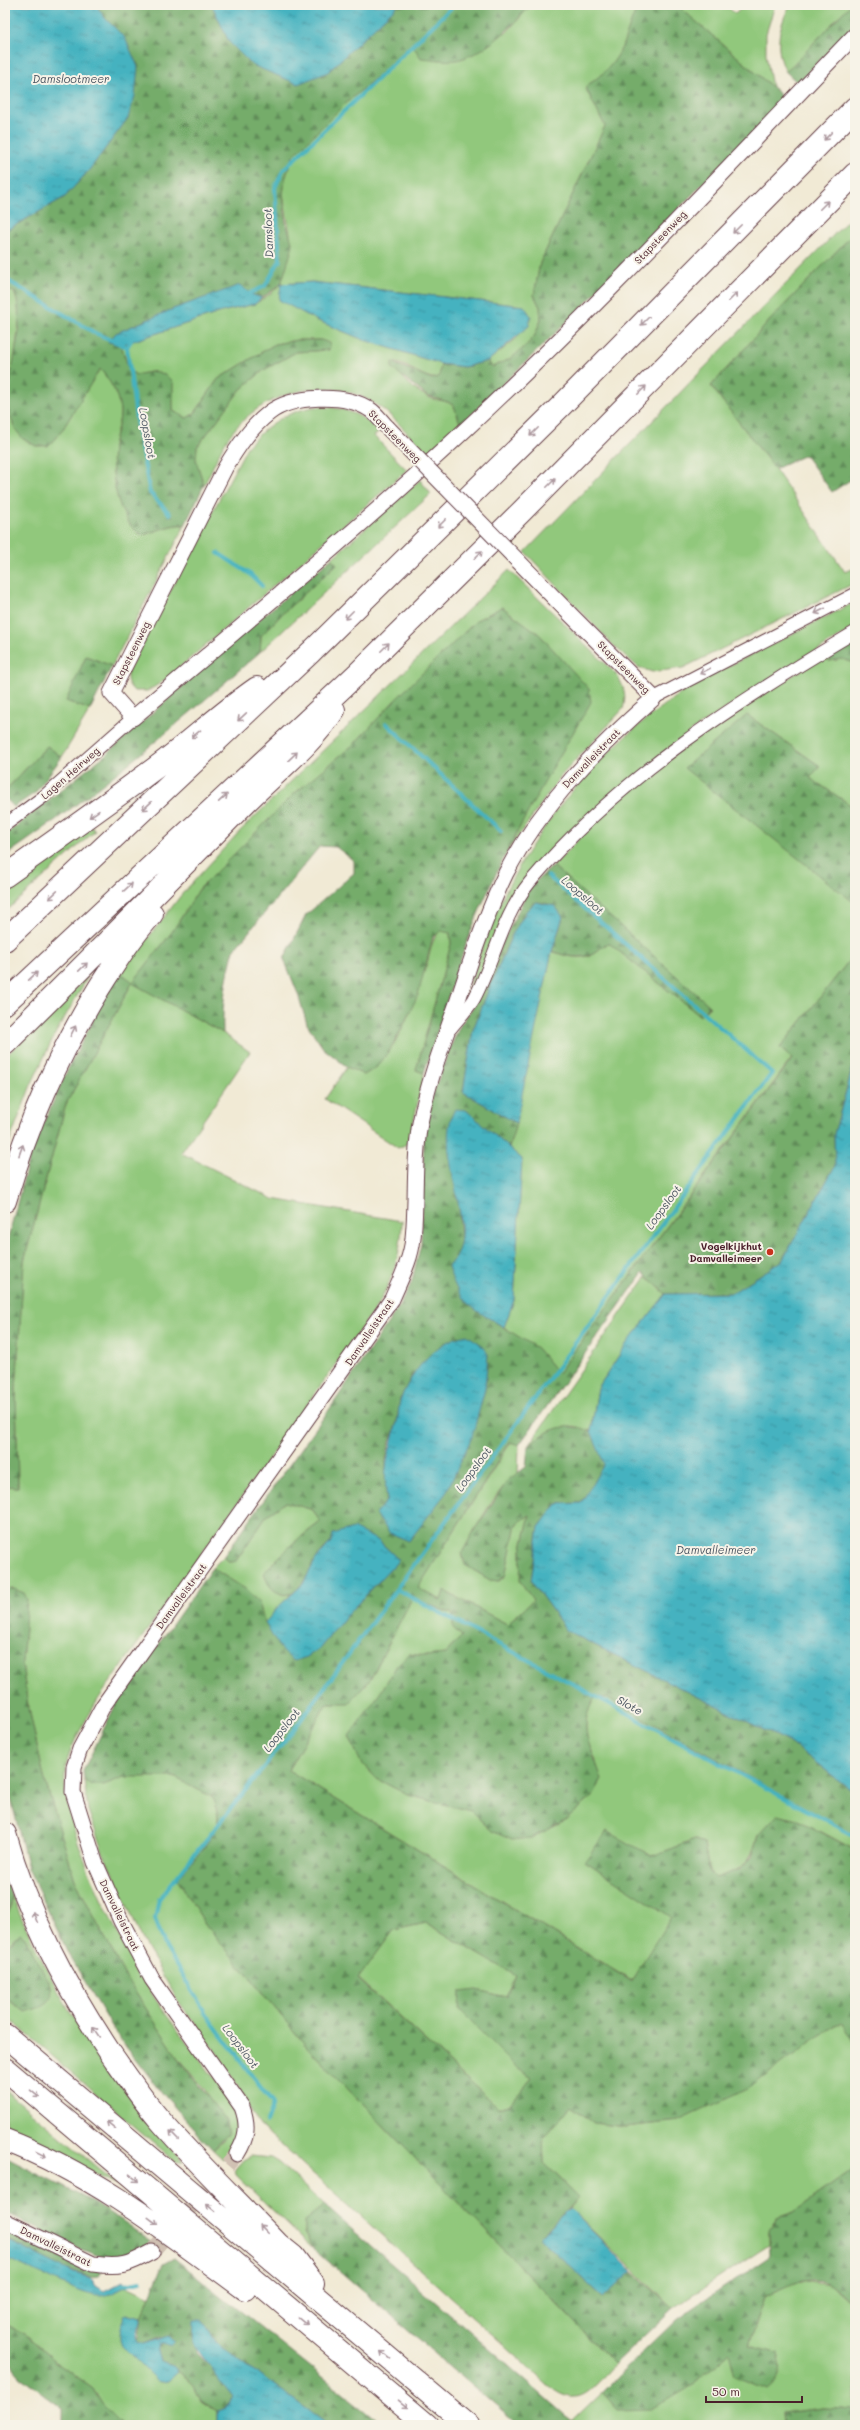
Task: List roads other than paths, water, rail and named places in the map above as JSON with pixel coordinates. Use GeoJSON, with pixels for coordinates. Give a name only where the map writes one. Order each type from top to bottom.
{"type":"FeatureCollection","features":[{"type":"Feature","properties":{"kind":"highway"},"geometry":{"type":"LineString","coordinates":[[5,940],[311,652],[568,399],[855,108]]}},
{"type":"Feature","properties":{"kind":"highway"},"geometry":{"type":"LineString","coordinates":[[5,1003],[357,674],[529,505],[855,174]]}},
{"type":"Feature","properties":{"kind":"highway"},"geometry":{"type":"LineString","coordinates":[[5,876],[114,799],[168,758],[226,709],[311,652]]}},
{"type":"Feature","properties":{"kind":"highway"},"geometry":{"type":"LineString","coordinates":[[5,1044],[99,951],[264,782],[324,725],[357,674]]}},
{"type":"Feature","properties":{"kind":"highway"},"geometry":{"type":"LineString","coordinates":[[5,1201],[35,1110],[74,1028],[114,964],[150,917],[208,852],[264,782]]}},
{"type":"Feature","properties":{"kind":"highway"},"geometry":{"type":"LineString","coordinates":[[5,1834],[14,1866],[54,1961],[85,2015],[120,2067],[158,2119],[278,2244],[293,2256],[337,2315]]}},
{"type":"Feature","properties":{"kind":"highway"},"geometry":{"type":"LineString","coordinates":[[5,2035],[468,2425]]}},
{"type":"Feature","properties":{"kind":"highway"},"geometry":{"type":"LineString","coordinates":[[5,2069],[427,2425]]}},
{"type":"Feature","properties":{"kind":"highway"},"geometry":{"type":"LineString","coordinates":[[5,2140],[41,2154],[141,2211],[254,2296],[274,2296]]}},
{"type":"Feature","properties":{"kind":"street","name":"Stapsteenweg"},"geometry":{"type":"LineString","coordinates":[[654,698],[568,612],[387,427],[370,409],[347,400],[322,398],[294,402],[270,412],[244,438],[224,468],[111,693],[133,718],[355,531],[467,428],[636,262],[855,35]]}},
{"type":"Feature","properties":{"kind":"street","name":"Damvalleistraat"},"geometry":{"type":"LineString","coordinates":[[237,2154],[245,2141],[247,2128],[242,2107],[152,1979],[121,1921],[95,1862],[73,1792],[74,1767],[80,1748],[102,1706],[392,1299],[405,1268],[413,1240],[420,1125],[427,1091],[478,941],[506,873],[534,826],[562,789],[586,762],[654,698],[855,594]]}},
{"type":"Feature","properties":{"kind":"street","name":"Damvalleistraat"},"geometry":{"type":"LineString","coordinates":[[446,1033],[473,1000],[506,923],[530,883],[593,817],[665,756],[735,705],[855,632]]}},
{"type":"Feature","properties":{"kind":"street","name":"Lagen Heirweg"},"geometry":{"type":"LineString","coordinates":[[5,825],[43,797],[133,718]]}},
{"type":"Feature","properties":{"kind":"street","name":"Damvalleistraat"},"geometry":{"type":"LineString","coordinates":[[5,2221],[93,2264],[108,2266],[128,2265],[152,2252]]}},
{"type":"Feature","properties":{"kind":"water","name":"Damslootmeer"},"geometry":{"type":"Polygon","coordinates":[[[5,5],[96,5],[105,18],[125,38],[138,67],[135,96],[128,118],[90,169],[65,197],[5,231],[5,5]]]}},
{"type":"Feature","properties":{"kind":"water"},"geometry":{"type":"Polygon","coordinates":[[[212,5],[398,5],[328,72],[298,84],[252,65],[229,42],[212,5]]]}},
{"type":"Feature","properties":{"kind":"water"},"geometry":{"type":"Polygon","coordinates":[[[312,282],[524,306],[531,316],[529,326],[488,361],[464,367],[441,364],[364,340],[316,320],[279,300],[281,284],[312,282]]]}},
{"type":"Feature","properties":{"kind":"water"},"geometry":{"type":"Polygon","coordinates":[[[240,285],[251,294],[262,298],[255,304],[225,311],[121,345],[108,342],[116,333],[173,309],[240,285]]]}},
{"type":"Feature","properties":{"kind":"water"},"geometry":{"type":"Polygon","coordinates":[[[536,902],[555,906],[563,917],[552,951],[516,1123],[463,1092],[473,1030],[512,935],[527,910],[536,902]]]}},
{"type":"Feature","properties":{"kind":"water","name":"Damvalleimeer"},"geometry":{"type":"Polygon","coordinates":[[[855,1059],[855,1793],[792,1744],[567,1631],[531,1581],[539,1527],[557,1504],[581,1503],[604,1464],[591,1431],[598,1388],[627,1343],[666,1294],[732,1293],[782,1261],[835,1166],[834,1134],[855,1059]]]}},
{"type":"Feature","properties":{"kind":"water"},"geometry":{"type":"Polygon","coordinates":[[[455,1109],[466,1110],[522,1159],[514,1300],[504,1327],[468,1304],[457,1289],[448,1266],[458,1251],[461,1233],[460,1213],[449,1148],[449,1127],[455,1109]]]}},
{"type":"Feature","properties":{"kind":"water"},"geometry":{"type":"Polygon","coordinates":[[[467,1335],[479,1343],[488,1354],[485,1389],[472,1437],[446,1493],[409,1541],[390,1533],[375,1514],[387,1500],[385,1478],[387,1460],[397,1422],[400,1401],[412,1377],[427,1358],[445,1343],[467,1335]]]}},
{"type":"Feature","properties":{"kind":"water"},"geometry":{"type":"Polygon","coordinates":[[[353,1528],[379,1541],[399,1560],[347,1615],[320,1648],[307,1657],[294,1661],[281,1649],[265,1623],[278,1607],[303,1584],[316,1559],[331,1542],[333,1534],[353,1528]]]}},
{"type":"Feature","properties":{"kind":"water"},"geometry":{"type":"Polygon","coordinates":[[[569,2208],[632,2271],[603,2298],[539,2238],[569,2208]]]}},
{"type":"Feature","properties":{"kind":"water"},"geometry":{"type":"Polygon","coordinates":[[[5,2239],[74,2273],[91,2278],[96,2286],[104,2291],[123,2281],[127,2286],[101,2296],[68,2287],[5,2257],[5,2239]]]}},
{"type":"Feature","properties":{"kind":"water"},"geometry":{"type":"Polygon","coordinates":[[[126,2314],[141,2318],[136,2336],[137,2342],[144,2344],[168,2336],[174,2342],[171,2346],[162,2343],[159,2344],[157,2351],[160,2362],[173,2366],[178,2371],[167,2381],[158,2382],[122,2346],[120,2334],[126,2314]]]}},
{"type":"Feature","properties":{"kind":"water"},"geometry":{"type":"Polygon","coordinates":[[[194,2319],[202,2319],[215,2341],[221,2347],[329,2425],[217,2425],[217,2411],[225,2408],[233,2397],[193,2344],[194,2319]]]}},
{"type":"Feature","properties":{"kind":"waterway","name":"Damsloot"},"geometry":{"type":"LineString","coordinates":[[246,295],[265,286],[280,260],[275,188],[283,170],[454,5]]}},
{"type":"Feature","properties":{"kind":"waterway","name":"Damsloot"},"geometry":{"type":"LineString","coordinates":[[5,279],[95,333],[127,347],[133,338]]}},
{"type":"Feature","properties":{"kind":"waterway","name":"Loopsloot"},"geometry":{"type":"LineString","coordinates":[[127,347],[137,426],[150,493],[170,514]]}},
{"type":"Feature","properties":{"kind":"waterway","name":"Loopsloot"},"geometry":{"type":"LineString","coordinates":[[218,553],[250,574],[262,586]]}},
{"type":"Feature","properties":{"kind":"waterway","name":"Loopsloot"},"geometry":{"type":"LineString","coordinates":[[386,723],[501,831]]}},
{"type":"Feature","properties":{"kind":"waterway","name":"Loopsloot"},"geometry":{"type":"LineString","coordinates":[[266,2123],[273,2104],[208,2017],[166,1948],[155,1919],[159,1899],[298,1724],[772,1073],[548,876]]}},
{"type":"Feature","properties":{"kind":"waterway","name":"Slote"},"geometry":{"type":"LineString","coordinates":[[396,1589],[855,1836]]}},
{"type":"Feature","properties":{"kind":"waterway","name":"Loopsloot"},"geometry":{"type":"LineString","coordinates":[[121,2285],[141,2281]]}},
{"type":"Feature","properties":{"kind":"tunnel"},"geometry":{"type":"LineString","coordinates":[[152,2252],[237,2154]]}},
{"type":"Feature","properties":{"kind":"place","name":"Vogelkijkhut Damvalleimeer"},"geometry":{"type":"Point","coordinates":[770,1252]}}]}
